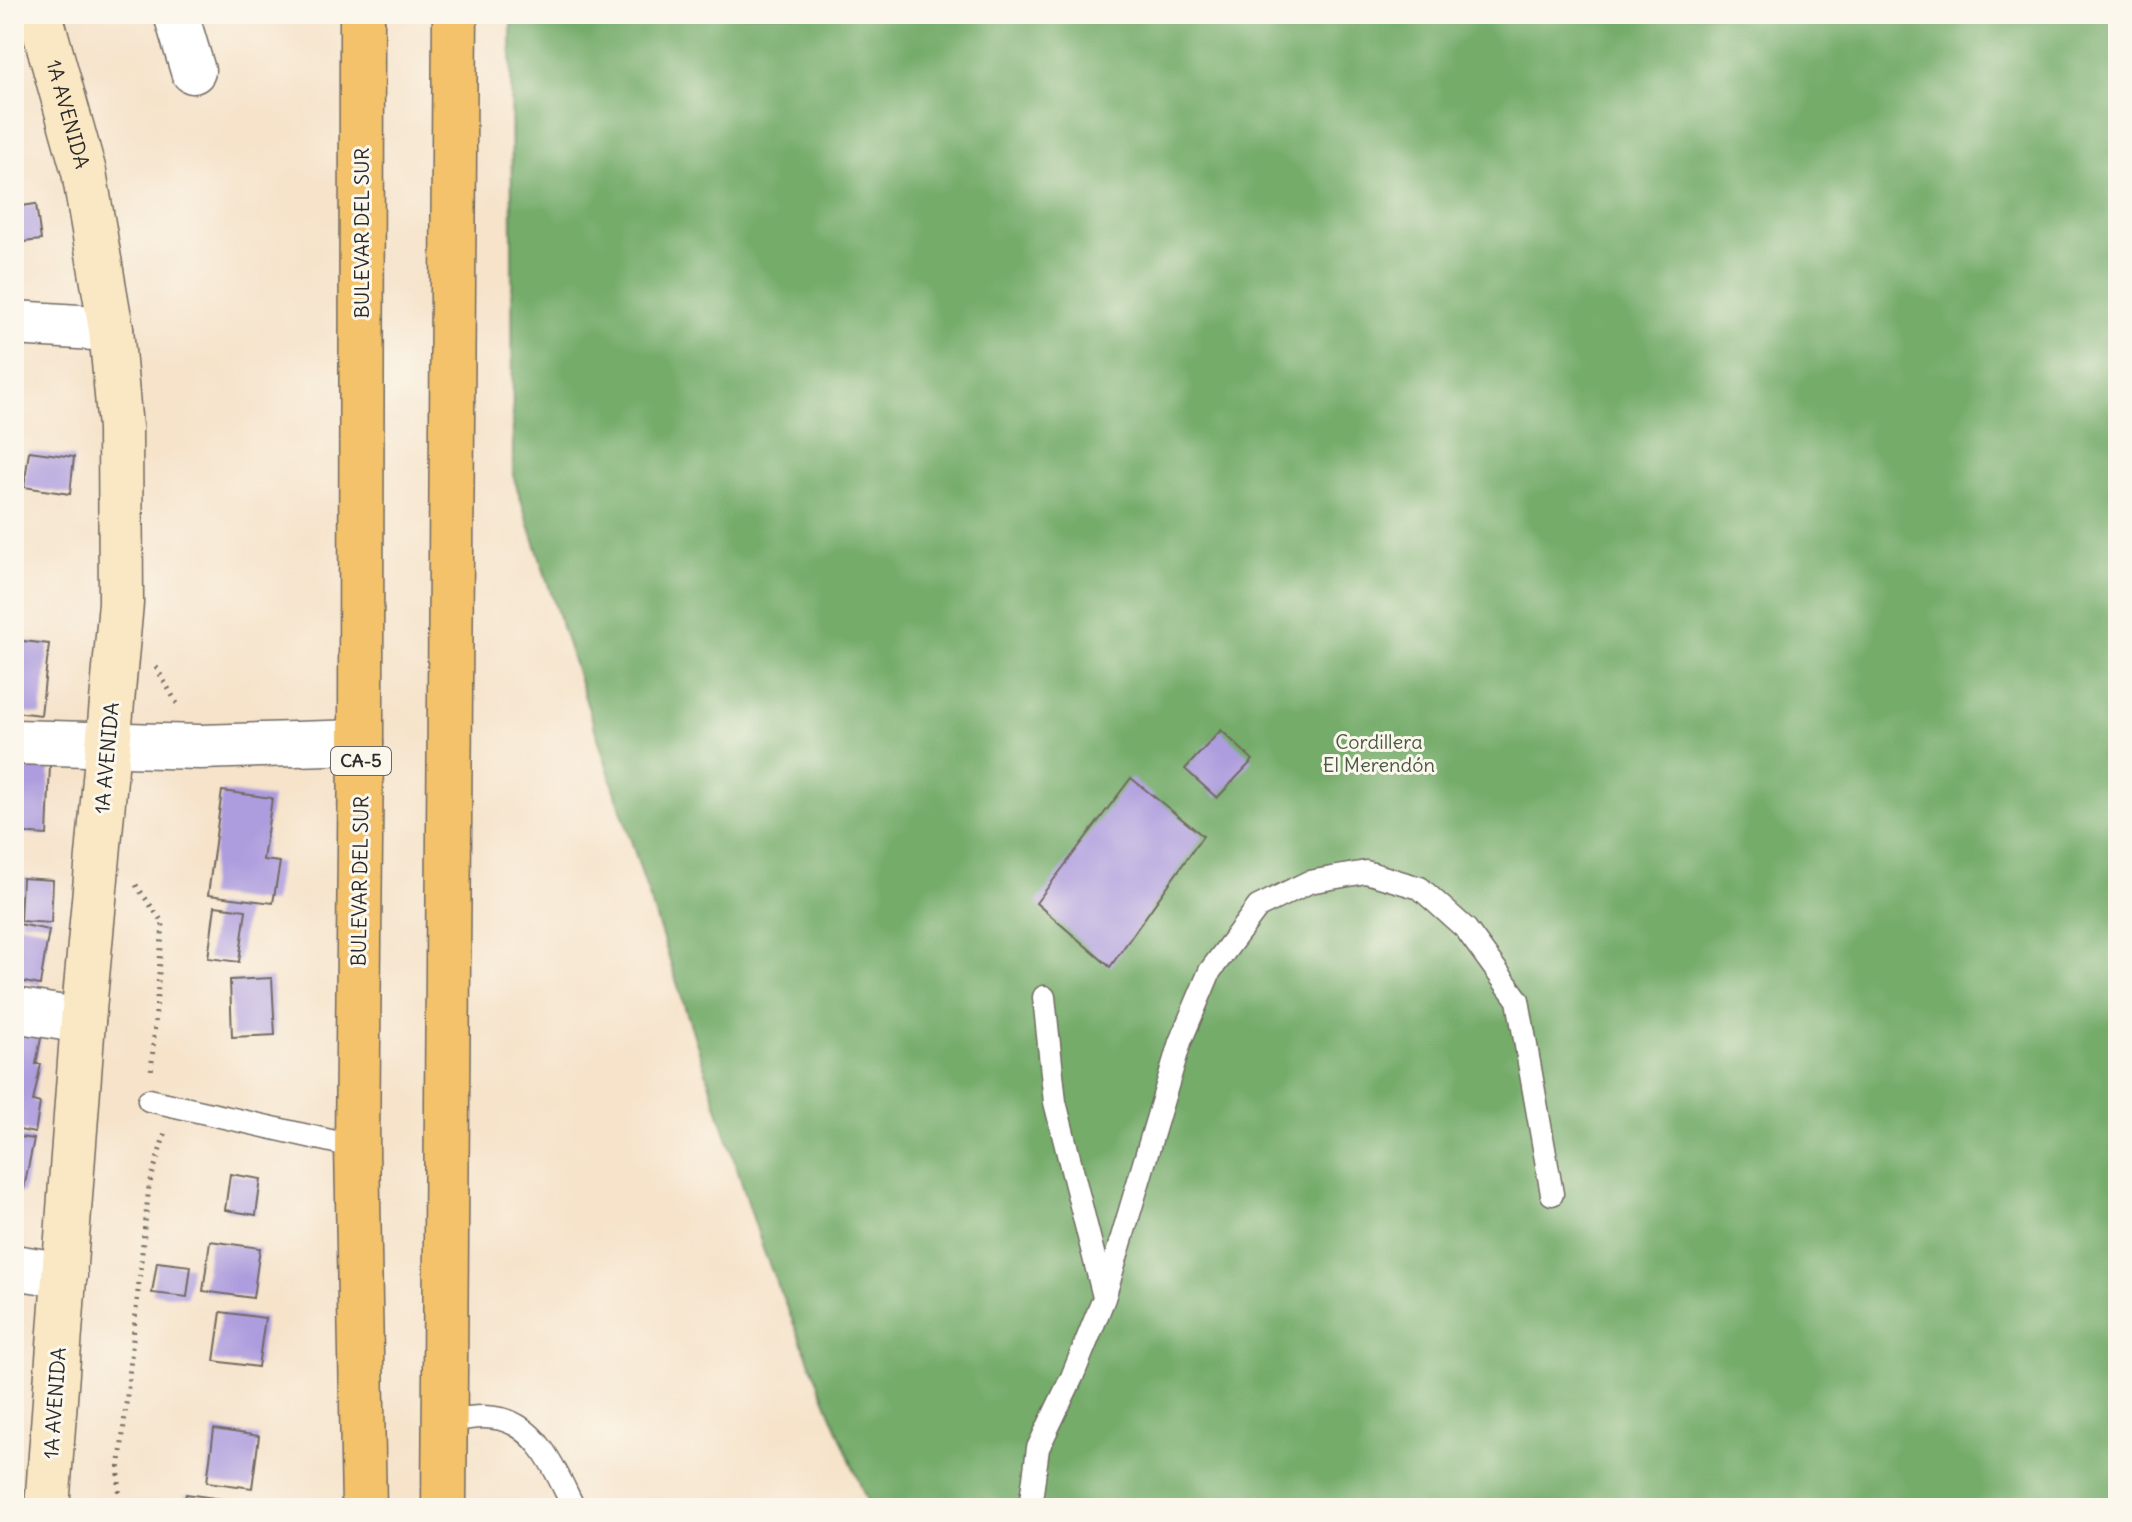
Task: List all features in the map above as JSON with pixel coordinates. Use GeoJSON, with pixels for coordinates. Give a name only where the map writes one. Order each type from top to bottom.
{"type":"FeatureCollection","features":[{"type":"Feature","properties":{"kind":"highway","name":"BULEVAR DEL SUR"},"geometry":{"type":"LineString","coordinates":[[362,14],[357,1147],[364,1508]]}},
{"type":"Feature","properties":{"kind":"highway"},"geometry":{"type":"LineString","coordinates":[[444,1508],[455,14]]}},
{"type":"Feature","properties":{"kind":"street","name":"1A AVENIDA"},"geometry":{"type":"LineString","coordinates":[[40,14],[84,172],[111,329],[120,428],[121,603],[83,1021],[47,1508]]}},
{"type":"Feature","properties":{"kind":"street"},"geometry":{"type":"LineString","coordinates":[[176,14],[193,71]]}},
{"type":"Feature","properties":{"kind":"street"},"geometry":{"type":"LineString","coordinates":[[14,323],[111,329]]}},
{"type":"Feature","properties":{"kind":"street"},"geometry":{"type":"LineString","coordinates":[[14,742],[200,747],[361,742]]}},
{"type":"Feature","properties":{"kind":"street"},"geometry":{"type":"LineString","coordinates":[[14,1010],[83,1021]]}},
{"type":"Feature","properties":{"kind":"street"},"geometry":{"type":"LineString","coordinates":[[14,1267],[65,1275]]}},
{"type":"Feature","properties":{"kind":"lane"},"geometry":{"type":"LineString","coordinates":[[1030,1508],[1038,1448],[1072,1377],[1104,1298],[1180,1042],[1210,971],[1258,907],[1309,882],[1366,872],[1420,888],[1466,929],[1518,1000],[1552,1194]]}},
{"type":"Feature","properties":{"kind":"lane"},"geometry":{"type":"LineString","coordinates":[[1044,997],[1055,1102],[1104,1298]]}},
{"type":"Feature","properties":{"kind":"lane"},"geometry":{"type":"LineString","coordinates":[[149,1100],[357,1147]]}},
{"type":"Feature","properties":{"kind":"lane"},"geometry":{"type":"LineString","coordinates":[[445,1422],[474,1417],[500,1418],[527,1431],[544,1453],[574,1508]]}},
{"type":"Feature","properties":{"kind":"path"},"geometry":{"type":"LineString","coordinates":[[150,655],[200,747]]}},
{"type":"Feature","properties":{"kind":"path"},"geometry":{"type":"LineString","coordinates":[[100,836],[163,923],[149,1100]]}},
{"type":"Feature","properties":{"kind":"path"},"geometry":{"type":"LineString","coordinates":[[119,1508],[119,1472],[149,1186],[173,1105]]}},
{"type":"Feature","properties":{"kind":"green space","name":"Cordillera El Merendón"},"geometry":{"type":"Polygon","coordinates":[[[511,14],[2118,14],[2118,1508],[870,1508],[764,1252],[513,475],[511,14]]]}},
{"type":"Feature","properties":{"kind":"building"},"geometry":{"type":"Polygon","coordinates":[[[36,204],[41,240],[14,243],[14,207],[36,204]]]}},
{"type":"Feature","properties":{"kind":"building"},"geometry":{"type":"Polygon","coordinates":[[[29,451],[74,457],[70,494],[24,487],[29,451]]]}},
{"type":"Feature","properties":{"kind":"building"},"geometry":{"type":"Polygon","coordinates":[[[14,640],[49,644],[41,715],[14,712],[14,640]]]}},
{"type":"Feature","properties":{"kind":"building"},"geometry":{"type":"Polygon","coordinates":[[[1221,730],[1253,760],[1217,798],[1185,769],[1221,730]]]}},
{"type":"Feature","properties":{"kind":"building"},"geometry":{"type":"Polygon","coordinates":[[[14,764],[50,765],[47,835],[14,833],[14,764]]]}},
{"type":"Feature","properties":{"kind":"building"},"geometry":{"type":"Polygon","coordinates":[[[1131,778],[1203,836],[1110,967],[1036,903],[1131,778]]]}},
{"type":"Feature","properties":{"kind":"building"},"geometry":{"type":"Polygon","coordinates":[[[222,791],[272,798],[263,860],[280,862],[273,903],[208,895],[222,791]]]}},
{"type":"Feature","properties":{"kind":"building"},"geometry":{"type":"Polygon","coordinates":[[[22,878],[53,880],[51,923],[20,921],[22,878]]]}},
{"type":"Feature","properties":{"kind":"building"},"geometry":{"type":"Polygon","coordinates":[[[215,906],[246,910],[239,962],[208,958],[215,906]]]}},
{"type":"Feature","properties":{"kind":"building"},"geometry":{"type":"Polygon","coordinates":[[[14,923],[49,930],[40,985],[14,980],[14,923]]]}},
{"type":"Feature","properties":{"kind":"building"},"geometry":{"type":"Polygon","coordinates":[[[272,978],[275,1035],[232,1037],[230,980],[272,978]]]}},
{"type":"Feature","properties":{"kind":"building"},"geometry":{"type":"Polygon","coordinates":[[[14,1027],[42,1033],[36,1064],[41,1064],[33,1101],[40,1103],[35,1133],[14,1129],[14,1027]]]}},
{"type":"Feature","properties":{"kind":"building"},"geometry":{"type":"Polygon","coordinates":[[[14,1136],[34,1139],[23,1193],[14,1191],[14,1136]]]}},
{"type":"Feature","properties":{"kind":"building"},"geometry":{"type":"Polygon","coordinates":[[[230,1174],[261,1179],[256,1215],[225,1210],[230,1174]]]}},
{"type":"Feature","properties":{"kind":"building"},"geometry":{"type":"Polygon","coordinates":[[[210,1241],[260,1248],[253,1298],[203,1291],[210,1241]]]}},
{"type":"Feature","properties":{"kind":"building"},"geometry":{"type":"Polygon","coordinates":[[[157,1262],[191,1266],[187,1297],[152,1293],[157,1262]]]}},
{"type":"Feature","properties":{"kind":"building"},"geometry":{"type":"Polygon","coordinates":[[[221,1312],[265,1318],[258,1367],[214,1361],[221,1312]]]}},
{"type":"Feature","properties":{"kind":"building"},"geometry":{"type":"Polygon","coordinates":[[[214,1429],[259,1436],[252,1488],[207,1482],[214,1429]]]}},
{"type":"Feature","properties":{"kind":"building"},"geometry":{"type":"Polygon","coordinates":[[[186,1494],[244,1502],[243,1508],[184,1508],[186,1494]]]}}]}
